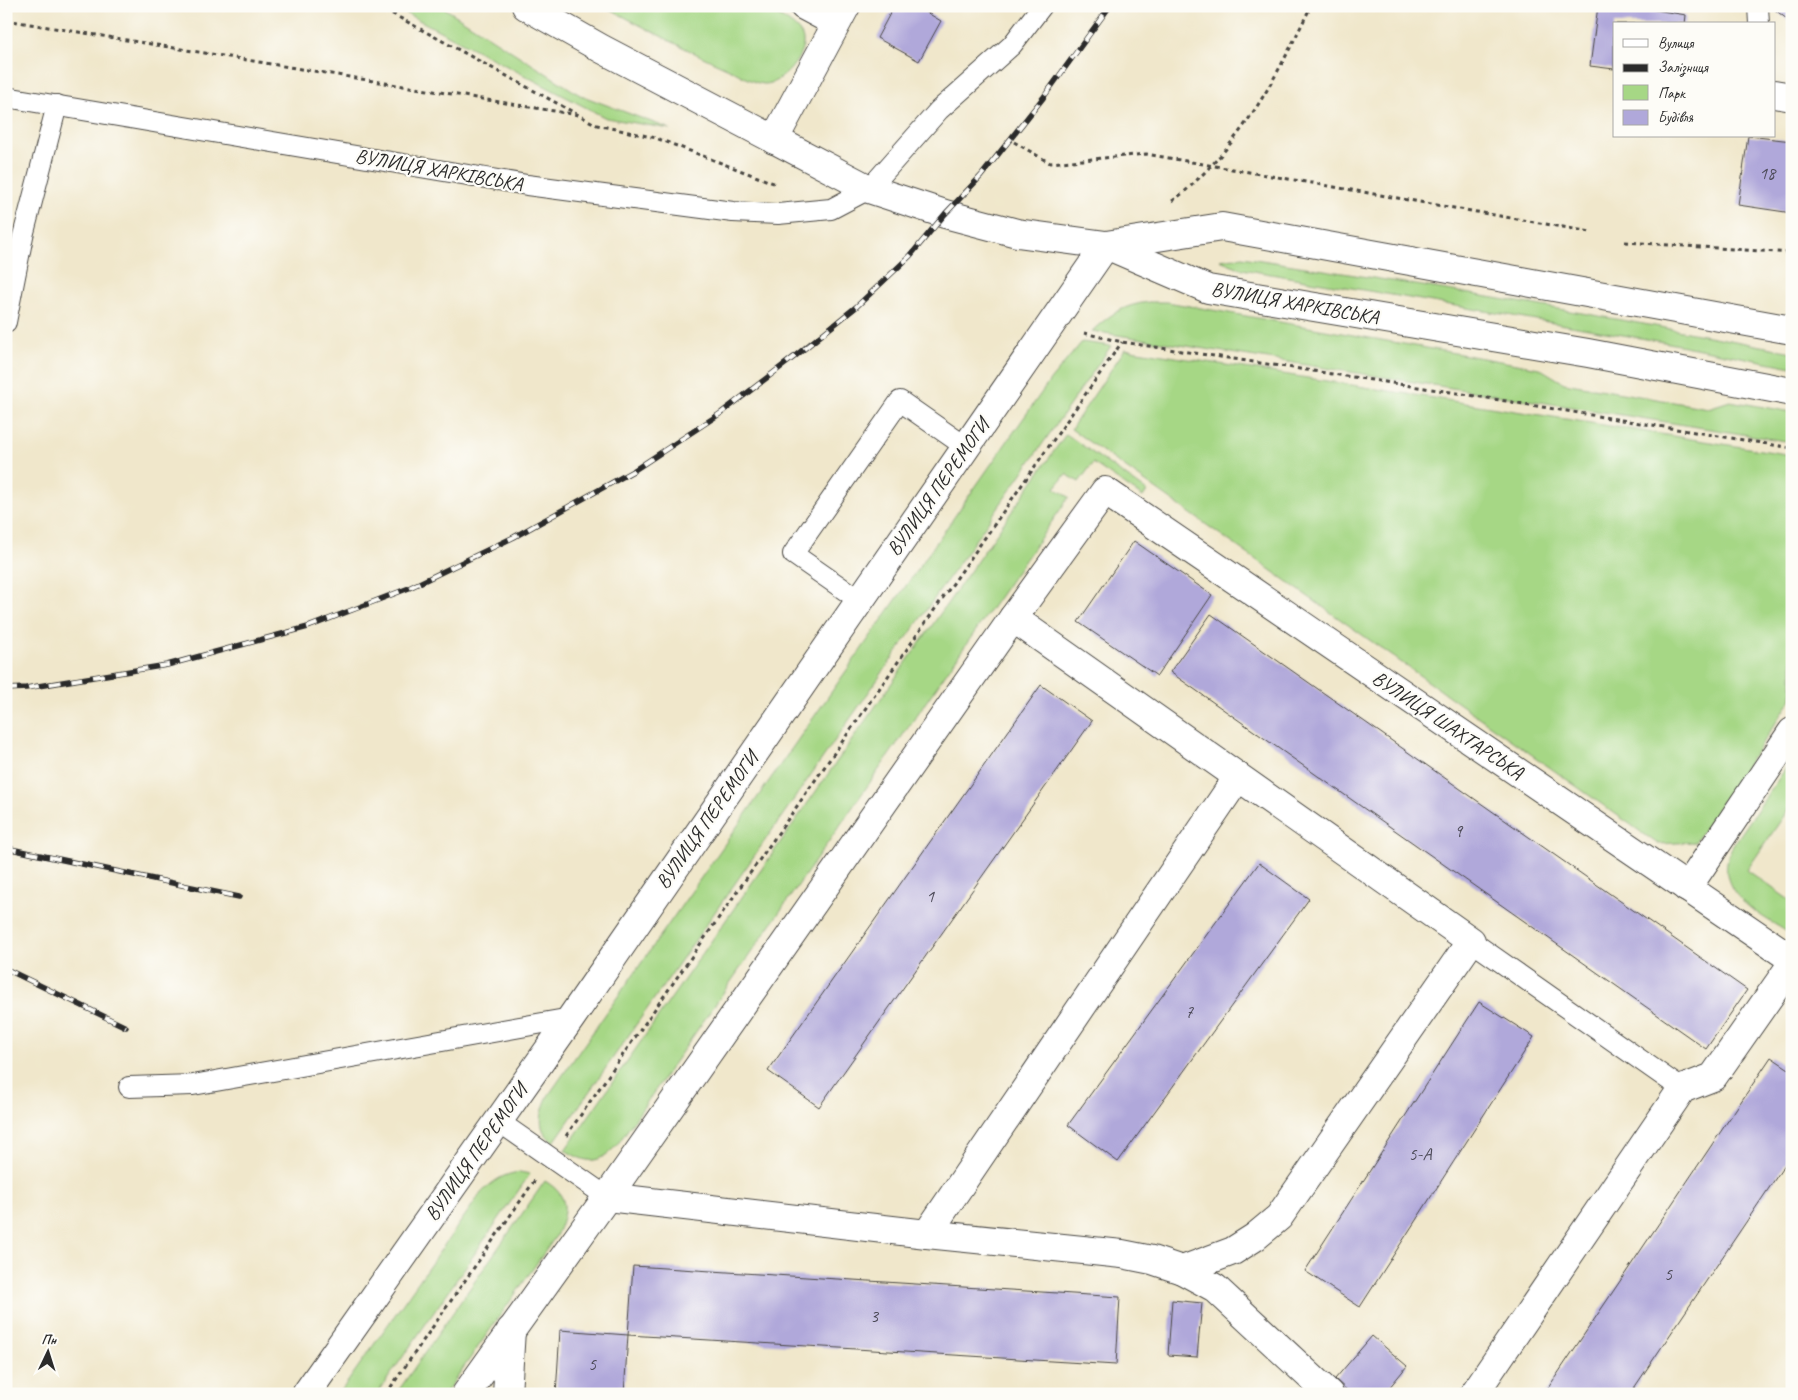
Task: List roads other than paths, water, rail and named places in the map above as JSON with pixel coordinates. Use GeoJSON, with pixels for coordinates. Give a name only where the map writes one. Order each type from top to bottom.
{"type":"FeatureCollection","features":[{"type":"Feature","properties":{"kind":"street"},"geometry":{"type":"LineString","coordinates":[[526,6],[869,189],[945,214],[1017,233],[1106,245],[1222,227],[1792,330]]}},
{"type":"Feature","properties":{"kind":"street"},"geometry":{"type":"LineString","coordinates":[[774,140],[841,15],[804,6]]}},
{"type":"Feature","properties":{"kind":"street"},"geometry":{"type":"LineString","coordinates":[[1776,94],[1792,97]]}},
{"type":"Feature","properties":{"kind":"street","name":"ВУЛИЦЯ ПЕРЕМОГИ"},"geometry":{"type":"LineString","coordinates":[[306,1394],[571,1018],[1106,245]]}},
{"type":"Feature","properties":{"kind":"street","name":"ВУЛИЦЯ ХАРКІВСЬКА"},"geometry":{"type":"LineString","coordinates":[[1106,245],[1208,289],[1588,353],[1792,392]]}},
{"type":"Feature","properties":{"kind":"street","name":"ВУЛИЦЯ ШАХТАРСЬКА"},"geometry":{"type":"LineString","coordinates":[[1013,618],[1105,491],[1792,959]]}},
{"type":"Feature","properties":{"kind":"street"},"geometry":{"type":"LineString","coordinates":[[466,1394],[607,1197],[1013,618],[1472,941],[1279,1217],[1255,1237],[1233,1251],[1182,1270]]}},
{"type":"Feature","properties":{"kind":"street"},"geometry":{"type":"LineString","coordinates":[[1687,888],[1792,732]]}},
{"type":"Feature","properties":{"kind":"street"},"geometry":{"type":"LineString","coordinates":[[927,1234],[1238,777]]}},
{"type":"Feature","properties":{"kind":"street"},"geometry":{"type":"LineString","coordinates":[[1474,1394],[1682,1089],[1713,1077],[1792,964]]}},
{"type":"Feature","properties":{"kind":"street"},"geometry":{"type":"LineString","coordinates":[[607,1197],[927,1234],[1122,1254],[1152,1260],[1182,1270],[1215,1288],[1329,1394]]}},
{"type":"Feature","properties":{"kind":"street"},"geometry":{"type":"LineString","coordinates":[[506,1394],[511,1330]]}},
{"type":"Feature","properties":{"kind":"lane"},"geometry":{"type":"LineString","coordinates":[[869,189],[939,110],[1012,45],[1042,6]]}},
{"type":"Feature","properties":{"kind":"lane"},"geometry":{"type":"LineString","coordinates":[[1758,6],[1759,22]]}},
{"type":"Feature","properties":{"kind":"lane","name":"ВУЛИЦЯ ХАРКІВСЬКА"},"geometry":{"type":"LineString","coordinates":[[6,97],[528,185],[733,212],[778,214],[831,209],[869,189]]}},
{"type":"Feature","properties":{"kind":"lane"},"geometry":{"type":"LineString","coordinates":[[6,322],[15,235],[57,105]]}},
{"type":"Feature","properties":{"kind":"lane"},"geometry":{"type":"LineString","coordinates":[[859,600],[793,554],[804,538],[900,401],[966,447]]}},
{"type":"Feature","properties":{"kind":"lane"},"geometry":{"type":"LineString","coordinates":[[1472,941],[1682,1089]]}},
{"type":"Feature","properties":{"kind":"lane"},"geometry":{"type":"LineString","coordinates":[[129,1087],[193,1085],[571,1018]]}},
{"type":"Feature","properties":{"kind":"lane"},"geometry":{"type":"LineString","coordinates":[[498,1121],[607,1197]]}},
{"type":"Feature","properties":{"kind":"railway"},"geometry":{"type":"LineString","coordinates":[[6,689],[26,688],[167,665],[308,627],[409,588],[514,537],[633,471],[721,413],[794,357],[856,307],[910,256],[945,214],[981,176],[1043,98],[1110,6]]}},
{"type":"Feature","properties":{"kind":"railway"},"geometry":{"type":"LineString","coordinates":[[6,848],[239,897]]}},
{"type":"Feature","properties":{"kind":"railway"},"geometry":{"type":"LineString","coordinates":[[6,969],[126,1027]]}}]}
